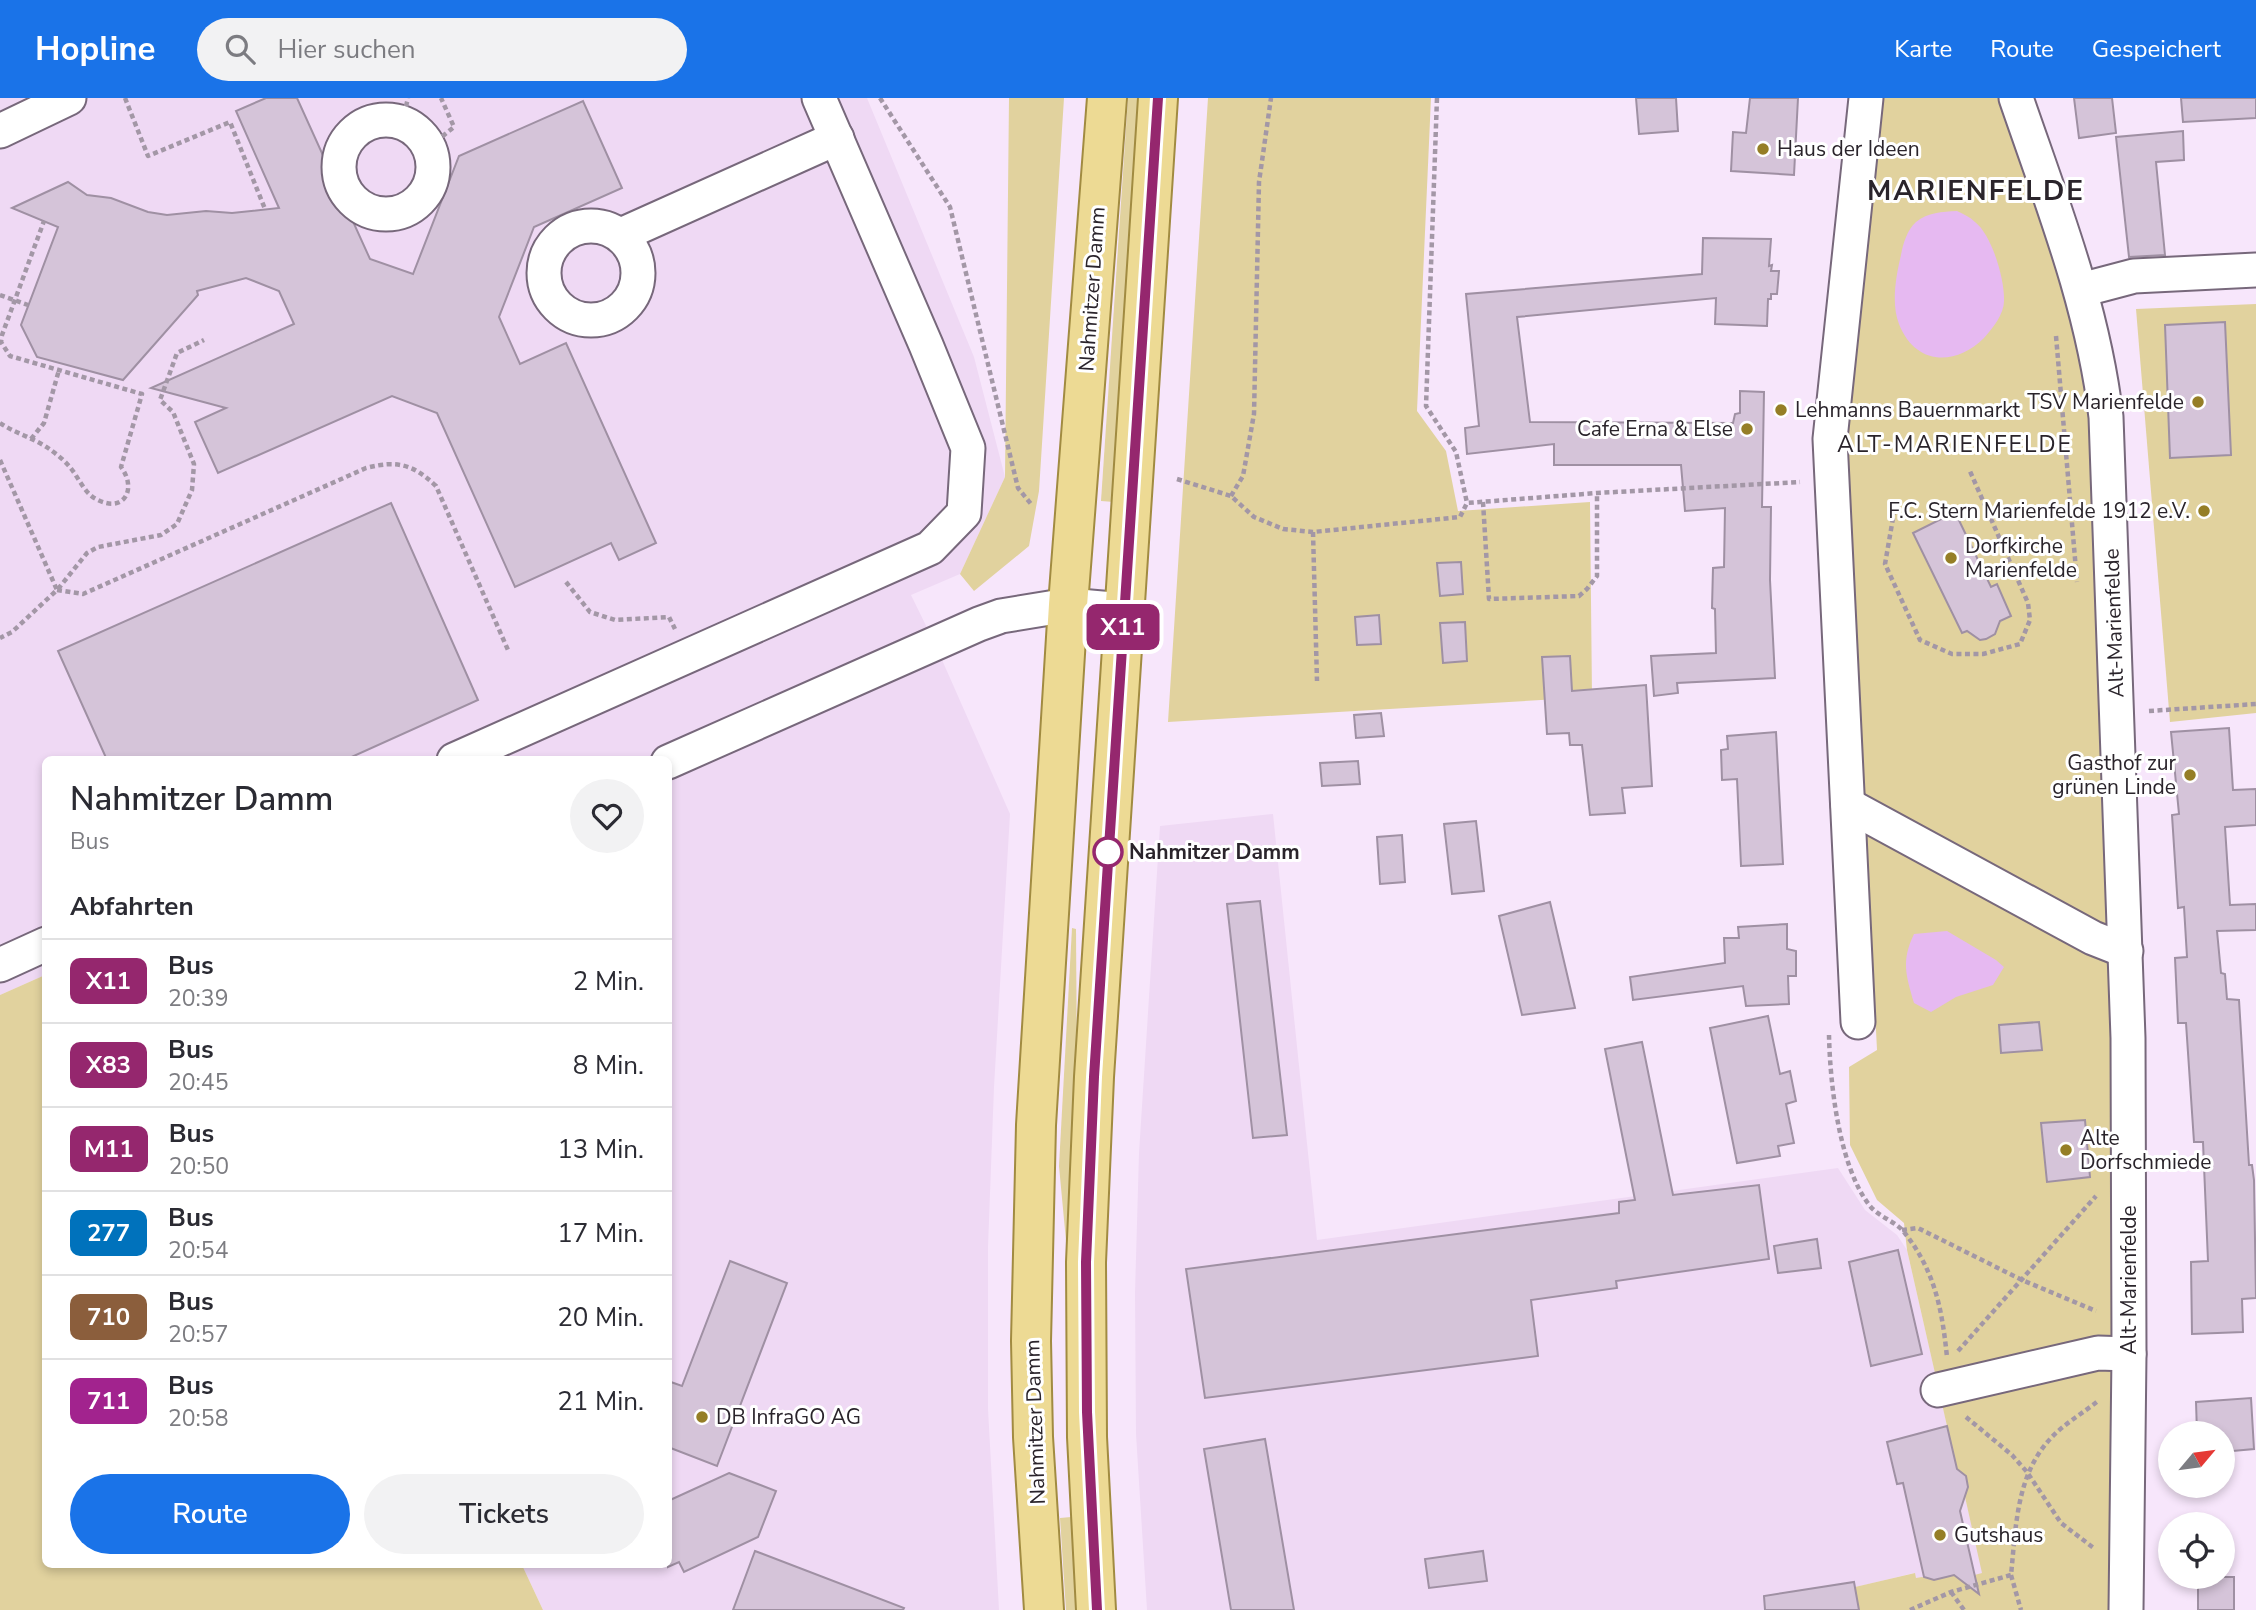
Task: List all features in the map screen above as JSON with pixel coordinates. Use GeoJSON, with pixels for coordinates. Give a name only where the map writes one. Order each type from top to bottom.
{"type":"FeatureCollection","features":[{"type":"Feature","properties":{"kind":"main road","name":"Nahmitzer Damm"},"geometry":{"type":"LineString","coordinates":[[1044,1610],[1033,1437],[1032,1256],[1036,1125],[1068,605],[1107,98]]}},
{"type":"Feature","properties":{"kind":"main road"},"geometry":{"type":"LineString","coordinates":[[1097,1610],[1087,1437],[1086,1262],[1094,1077],[1158,98]]}},
{"type":"Feature","properties":{"kind":"street"},"geometry":{"type":"LineString","coordinates":[[0,131],[69,98]]}},
{"type":"Feature","properties":{"kind":"street"},"geometry":{"type":"LineString","coordinates":[[463,756],[930,548],[964,513],[968,448],[819,98]]}},
{"type":"Feature","properties":{"kind":"street"},"geometry":{"type":"LineString","coordinates":[[1843,1023],[1848,805],[1830,439],[1866,98]]}},
{"type":"Feature","properties":{"kind":"street","name":"Alt-Marienfelde"},"geometry":{"type":"LineString","coordinates":[[2016,98],[2081,290],[2092,332],[2106,417],[2126,951],[2129,1354],[2126,1610]]}},
{"type":"Feature","properties":{"kind":"street"},"geometry":{"type":"LineString","coordinates":[[388,110],[420,133],[429,147],[434,163],[432,179],[425,194],[414,206],[399,213],[384,215],[369,212],[356,204],[340,180],[339,165],[342,150],[349,137],[388,110]]}},
{"type":"Feature","properties":{"kind":"street"},"geometry":{"type":"LineString","coordinates":[[621,235],[836,138]]}},
{"type":"Feature","properties":{"kind":"street"},"geometry":{"type":"LineString","coordinates":[[2081,290],[2134,276],[2256,270]]}},
{"type":"Feature","properties":{"kind":"street"},"geometry":{"type":"LineString","coordinates":[[672,760],[979,624],[1001,617],[1068,605],[1124,610]]}},
{"type":"Feature","properties":{"kind":"street"},"geometry":{"type":"LineString","coordinates":[[1848,805],[2093,938],[2126,951]]}},
{"type":"Feature","properties":{"kind":"street"},"geometry":{"type":"LineString","coordinates":[[0,965],[42,946]]}},
{"type":"Feature","properties":{"kind":"street"},"geometry":{"type":"LineString","coordinates":[[1945,1389],[2098,1353],[2129,1354]]}},
{"type":"Feature","properties":{"kind":"path"},"geometry":{"type":"LineString","coordinates":[[125,98],[148,156],[230,122],[265,209]]}},
{"type":"Feature","properties":{"kind":"path"},"geometry":{"type":"LineString","coordinates":[[429,147],[454,127],[441,98]]}},
{"type":"Feature","properties":{"kind":"path"},"geometry":{"type":"LineString","coordinates":[[880,98],[950,207],[1018,488],[1031,504]]}},
{"type":"Feature","properties":{"kind":"path"},"geometry":{"type":"LineString","coordinates":[[1231,496],[1243,476],[1254,414],[1259,182],[1271,98]]}},
{"type":"Feature","properties":{"kind":"path"},"geometry":{"type":"LineString","coordinates":[[1177,479],[1231,496],[1254,517],[1283,529],[1313,532],[1461,517],[1467,503],[1456,452],[1426,406],[1436,98]]}},
{"type":"Feature","properties":{"kind":"path"},"geometry":{"type":"LineString","coordinates":[[0,423],[46,447],[69,466],[90,495],[98,500],[113,504],[126,498],[128,476],[121,467],[142,394],[10,356],[4,349],[2,335],[44,221]]}},
{"type":"Feature","properties":{"kind":"path"},"geometry":{"type":"LineString","coordinates":[[0,295],[28,305]]}},
{"type":"Feature","properties":{"kind":"path"},"geometry":{"type":"LineString","coordinates":[[2056,330],[2078,593]]}},
{"type":"Feature","properties":{"kind":"path"},"geometry":{"type":"LineString","coordinates":[[0,638],[12,632],[57,590],[87,553],[98,547],[161,535],[177,524],[192,490],[194,464],[173,412],[160,400],[177,353],[204,340]]}},
{"type":"Feature","properties":{"kind":"path"},"geometry":{"type":"LineString","coordinates":[[31,439],[44,423],[59,370]]}},
{"type":"Feature","properties":{"kind":"path"},"geometry":{"type":"LineString","coordinates":[[0,460],[57,590]]}},
{"type":"Feature","properties":{"kind":"path"},"geometry":{"type":"LineString","coordinates":[[57,590],[83,594],[366,468],[401,464],[422,473],[436,486],[508,650]]}},
{"type":"Feature","properties":{"kind":"path"},"geometry":{"type":"LineString","coordinates":[[1896,501],[1885,564],[1920,640],[1952,654],[1983,654],[2020,644],[2030,620],[2028,603],[1969,470]]}},
{"type":"Feature","properties":{"kind":"path"},"geometry":{"type":"LineString","coordinates":[[1467,503],[1597,493],[1832,481]]}},
{"type":"Feature","properties":{"kind":"path"},"geometry":{"type":"LineString","coordinates":[[1483,502],[1489,599],[1579,596],[1597,576],[1597,493]]}},
{"type":"Feature","properties":{"kind":"path"},"geometry":{"type":"LineString","coordinates":[[1313,532],[1317,681]]}},
{"type":"Feature","properties":{"kind":"path"},"geometry":{"type":"LineString","coordinates":[[566,582],[590,611],[615,620],[669,617],[686,655]]}},
{"type":"Feature","properties":{"kind":"path"},"geometry":{"type":"LineString","coordinates":[[2145,712],[2256,704]]}},
{"type":"Feature","properties":{"kind":"path"},"geometry":{"type":"LineString","coordinates":[[1843,1023],[1832,1077],[1842,1146],[1870,1205],[1902,1230],[1932,1276],[1944,1327],[1948,1363],[2099,1193],[2098,1206]]}},
{"type":"Feature","properties":{"kind":"path"},"geometry":{"type":"LineString","coordinates":[[1902,1230],[1918,1228],[2022,1280],[2097,1311],[2097,1298]]}},
{"type":"Feature","properties":{"kind":"path"},"geometry":{"type":"LineString","coordinates":[[1945,1389],[1964,1416],[2012,1455],[2027,1472],[2062,1523],[2095,1549]]}},
{"type":"Feature","properties":{"kind":"path"},"geometry":{"type":"LineString","coordinates":[[2021,1610],[2011,1575],[2021,1494],[2027,1472],[2051,1438],[2098,1401]]}},
{"type":"Feature","properties":{"kind":"path"},"geometry":{"type":"LineString","coordinates":[[1910,1610],[1951,1592],[2011,1575]]}},
{"type":"Feature","properties":{"kind":"path"},"geometry":{"type":"LineString","coordinates":[[1951,1592],[1964,1610]]}},
{"type":"Feature","properties":{"kind":"shaded area"},"geometry":{"type":"Polygon","coordinates":[[[0,98],[867,98],[974,357],[1005,477],[960,574],[911,595],[1010,814],[994,1087],[988,1247],[988,1409],[999,1610],[543,1610],[523,1568],[672,1568],[672,756],[42,756],[42,976],[0,995],[0,98]]]}},
{"type":"Feature","properties":{"kind":"shaded area"},"geometry":{"type":"Polygon","coordinates":[[[1009,98],[1064,98],[1039,491],[1029,546],[974,591],[960,574],[1005,477],[1009,98]]]}},
{"type":"Feature","properties":{"kind":"shaded area"},"geometry":{"type":"Polygon","coordinates":[[[1128,98],[1141,98],[1114,502],[1101,501],[1128,98]]]}},
{"type":"Feature","properties":{"kind":"shaded area"},"geometry":{"type":"Polygon","coordinates":[[[1208,98],[1431,98],[1417,411],[1446,451],[1458,511],[1590,502],[1592,697],[1168,722],[1208,98]]]}},
{"type":"Feature","properties":{"kind":"shaded area"},"geometry":{"type":"Polygon","coordinates":[[[1882,98],[1998,98],[2057,265],[2078,345],[2090,419],[2112,1090],[2114,1293],[2111,1610],[1859,1610],[1855,1587],[1915,1573],[1916,1578],[1934,1580],[1950,1572],[1959,1579],[1982,1573],[1965,1497],[1968,1487],[1966,1476],[1957,1470],[1907,1250],[1904,1223],[1877,1200],[1850,1145],[1849,1067],[1877,1050],[1846,436],[1882,98]]]}},
{"type":"Feature","properties":{"kind":"shaded area"},"geometry":{"type":"Polygon","coordinates":[[[1957,211],[1981,228],[1992,247],[2002,282],[2004,306],[1994,325],[1973,347],[1961,354],[1937,357],[1915,348],[1906,338],[1897,316],[1896,281],[1904,242],[1913,225],[1930,214],[1957,211]]]}},
{"type":"Feature","properties":{"kind":"shaded area","name":"F.C. Stern Marienfelde 1912 e.V."},"geometry":{"type":"Polygon","coordinates":[[[2256,304],[2256,713],[2170,722],[2136,309],[2256,304]]]}},
{"type":"Feature","properties":{"kind":"shaded area"},"geometry":{"type":"Polygon","coordinates":[[[1273,814],[1317,1240],[1838,1168],[1865,1210],[1897,1235],[1907,1250],[1957,1469],[1966,1476],[1968,1487],[1965,1497],[1983,1573],[1959,1579],[1934,1580],[1916,1578],[1914,1573],[1856,1587],[1859,1610],[1147,1610],[1136,1434],[1135,1293],[1139,1153],[1160,826],[1273,814]]]}},
{"type":"Feature","properties":{"kind":"shaded area"},"geometry":{"type":"Polygon","coordinates":[[[1072,928],[1076,929],[1077,1076],[1069,1241],[1066,1241],[1059,1166],[1072,928]]]}},
{"type":"Feature","properties":{"kind":"shaded area"},"geometry":{"type":"Polygon","coordinates":[[[1947,931],[2004,967],[1993,985],[1956,997],[1931,1012],[1914,1003],[1907,976],[1907,952],[1914,934],[1947,931]]]}},
{"type":"Feature","properties":{"kind":"shaded area"},"geometry":{"type":"Polygon","coordinates":[[[42,976],[42,1568],[523,1568],[543,1610],[0,1610],[0,995],[42,976]]]}},
{"type":"Feature","properties":{"kind":"shaded area"},"geometry":{"type":"Polygon","coordinates":[[[1071,1517],[1078,1610],[1066,1610],[1060,1518],[1071,1517]]]}},
{"type":"Feature","properties":{"kind":"building"},"geometry":{"type":"Polygon","coordinates":[[[266,98],[297,98],[370,259],[413,274],[459,156],[583,101],[622,188],[534,227],[499,317],[520,364],[566,343],[656,543],[619,560],[611,543],[515,587],[437,413],[392,396],[218,473],[195,422],[226,408],[151,388],[294,324],[279,291],[246,278],[197,291],[198,295],[123,380],[37,357],[21,325],[58,227],[12,208],[68,182],[87,195],[111,198],[148,212],[167,215],[279,208],[236,111],[266,98]]]}},
{"type":"Feature","properties":{"kind":"building"},"geometry":{"type":"Polygon","coordinates":[[[1636,98],[1676,98],[1678,131],[1639,134],[1636,98]]]}},
{"type":"Feature","properties":{"kind":"building","name":"Haus der Ideen"},"geometry":{"type":"Polygon","coordinates":[[[1750,98],[1798,98],[1794,175],[1731,171],[1733,132],[1746,133],[1750,98]]]}},
{"type":"Feature","properties":{"kind":"building"},"geometry":{"type":"Polygon","coordinates":[[[2074,98],[2112,98],[2116,133],[2079,138],[2074,98]]]}},
{"type":"Feature","properties":{"kind":"building"},"geometry":{"type":"Polygon","coordinates":[[[2181,98],[2256,98],[2256,118],[2183,122],[2181,98]]]}},
{"type":"Feature","properties":{"kind":"building"},"geometry":{"type":"Polygon","coordinates":[[[2183,131],[2184,160],[2156,162],[2165,255],[2129,257],[2116,137],[2183,131]]]}},
{"type":"Feature","properties":{"kind":"building"},"geometry":{"type":"Polygon","coordinates":[[[1703,238],[1771,239],[1769,266],[1772,265],[1771,271],[1779,271],[1777,294],[1771,294],[1771,299],[1768,299],[1767,326],[1715,324],[1716,298],[1517,317],[1530,422],[1733,423],[1735,414],[1740,413],[1740,391],[1764,392],[1762,507],[1771,507],[1770,580],[1775,678],[1677,683],[1678,693],[1654,696],[1651,656],[1716,653],[1715,609],[1712,608],[1713,568],[1724,567],[1725,508],[1685,511],[1681,465],[1554,465],[1554,444],[1467,454],[1465,428],[1479,426],[1466,294],[1702,274],[1703,238]]]}},
{"type":"Feature","properties":{"kind":"building","name":"TSV Marienfelde"},"geometry":{"type":"Polygon","coordinates":[[[2225,322],[2231,455],[2170,458],[2165,325],[2225,322]]]}},
{"type":"Feature","properties":{"kind":"building"},"geometry":{"type":"Polygon","coordinates":[[[391,503],[478,700],[354,756],[105,756],[58,651],[391,503]]]}},
{"type":"Feature","properties":{"kind":"building","name":"Dorfkirche Marienfelde"},"geometry":{"type":"Polygon","coordinates":[[[1955,512],[1991,587],[1997,584],[2011,616],[2000,621],[1995,634],[1986,639],[1980,640],[1967,631],[1962,633],[1913,533],[1955,512]]]}},
{"type":"Feature","properties":{"kind":"building"},"geometry":{"type":"Polygon","coordinates":[[[1461,562],[1463,594],[1440,596],[1437,563],[1461,562]]]}},
{"type":"Feature","properties":{"kind":"building"},"geometry":{"type":"Polygon","coordinates":[[[1379,615],[1381,644],[1357,645],[1355,617],[1379,615]]]}},
{"type":"Feature","properties":{"kind":"building"},"geometry":{"type":"Polygon","coordinates":[[[1465,622],[1467,661],[1443,663],[1440,623],[1465,622]]]}},
{"type":"Feature","properties":{"kind":"building"},"geometry":{"type":"Polygon","coordinates":[[[1570,656],[1572,691],[1646,685],[1652,786],[1622,788],[1625,813],[1590,815],[1582,745],[1570,745],[1569,733],[1547,734],[1542,657],[1570,656]]]}},
{"type":"Feature","properties":{"kind":"building"},"geometry":{"type":"Polygon","coordinates":[[[1381,713],[1384,736],[1356,738],[1354,715],[1381,713]]]}},
{"type":"Feature","properties":{"kind":"building"},"geometry":{"type":"Polygon","coordinates":[[[2229,728],[2233,790],[2256,789],[2256,825],[2225,827],[2230,905],[2256,904],[2256,930],[2217,931],[2221,973],[2225,974],[2227,999],[2239,1000],[2249,1165],[2252,1165],[2254,1180],[2256,1298],[2242,1299],[2243,1332],[2192,1334],[2191,1262],[2208,1261],[2203,1142],[2194,1142],[2186,1023],[2178,1023],[2175,958],[2187,957],[2184,907],[2178,908],[2172,815],[2179,814],[2171,732],[2229,728]]]}},
{"type":"Feature","properties":{"kind":"building"},"geometry":{"type":"Polygon","coordinates":[[[1776,732],[1783,864],[1741,866],[1737,779],[1722,780],[1721,750],[1728,749],[1727,736],[1776,732]]]}},
{"type":"Feature","properties":{"kind":"building"},"geometry":{"type":"Polygon","coordinates":[[[1358,761],[1360,784],[1322,786],[1320,763],[1358,761]]]}},
{"type":"Feature","properties":{"kind":"building"},"geometry":{"type":"Polygon","coordinates":[[[1476,821],[1484,891],[1452,894],[1444,824],[1476,821]]]}},
{"type":"Feature","properties":{"kind":"building"},"geometry":{"type":"Polygon","coordinates":[[[1402,835],[1405,882],[1380,884],[1377,837],[1402,835]]]}},
{"type":"Feature","properties":{"kind":"building"},"geometry":{"type":"Polygon","coordinates":[[[1260,901],[1287,1135],[1253,1138],[1227,904],[1260,901]]]}},
{"type":"Feature","properties":{"kind":"building"},"geometry":{"type":"Polygon","coordinates":[[[1550,902],[1575,1008],[1522,1015],[1499,916],[1550,902]]]}},
{"type":"Feature","properties":{"kind":"building"},"geometry":{"type":"Polygon","coordinates":[[[1787,924],[1787,949],[1796,951],[1796,976],[1788,976],[1789,1004],[1746,1006],[1743,986],[1633,1000],[1630,977],[1725,963],[1724,938],[1739,938],[1738,927],[1787,924]]]}},
{"type":"Feature","properties":{"kind":"building"},"geometry":{"type":"Polygon","coordinates":[[[1768,1016],[1780,1074],[1790,1071],[1796,1101],[1786,1104],[1794,1143],[1778,1146],[1780,1156],[1737,1163],[1710,1028],[1768,1016]]]}},
{"type":"Feature","properties":{"kind":"building"},"geometry":{"type":"Polygon","coordinates":[[[2039,1022],[2042,1050],[2001,1053],[1999,1025],[2039,1022]]]}},
{"type":"Feature","properties":{"kind":"building"},"geometry":{"type":"Polygon","coordinates":[[[1642,1042],[1673,1195],[1759,1185],[1769,1259],[1616,1281],[1617,1288],[1531,1300],[1538,1356],[1205,1398],[1186,1269],[1619,1213],[1619,1202],[1635,1200],[1605,1049],[1642,1042]]]}},
{"type":"Feature","properties":{"kind":"building","name":"Alte Dorfschmiede"},"geometry":{"type":"Polygon","coordinates":[[[2085,1120],[2090,1177],[2047,1182],[2041,1123],[2085,1120]]]}},
{"type":"Feature","properties":{"kind":"building"},"geometry":{"type":"Polygon","coordinates":[[[1817,1239],[1821,1268],[1778,1273],[1774,1246],[1817,1239]]]}},
{"type":"Feature","properties":{"kind":"building"},"geometry":{"type":"Polygon","coordinates":[[[1898,1250],[1922,1354],[1871,1366],[1849,1262],[1898,1250]]]}},
{"type":"Feature","properties":{"kind":"building"},"geometry":{"type":"Polygon","coordinates":[[[730,1261],[787,1283],[717,1466],[672,1449],[672,1382],[682,1386],[730,1261]]]}},
{"type":"Feature","properties":{"kind":"building"},"geometry":{"type":"Polygon","coordinates":[[[2251,1398],[2254,1449],[2235,1451],[2235,1421],[2197,1421],[2196,1402],[2251,1398]]]}},
{"type":"Feature","properties":{"kind":"building","name":"Gutshaus"},"geometry":{"type":"Polygon","coordinates":[[[1947,1426],[1957,1469],[1966,1476],[1968,1487],[1960,1511],[1979,1594],[1954,1575],[1934,1580],[1924,1577],[1903,1483],[1897,1484],[1887,1442],[1947,1426]]]}},
{"type":"Feature","properties":{"kind":"building"},"geometry":{"type":"Polygon","coordinates":[[[1265,1439],[1294,1610],[1231,1610],[1204,1449],[1265,1439]]]}},
{"type":"Feature","properties":{"kind":"building"},"geometry":{"type":"Polygon","coordinates":[[[729,1473],[776,1491],[758,1537],[684,1572],[679,1562],[672,1565],[672,1499],[729,1473]]]}},
{"type":"Feature","properties":{"kind":"building"},"geometry":{"type":"Polygon","coordinates":[[[755,1551],[904,1608],[733,1610],[755,1551]]]}},
{"type":"Feature","properties":{"kind":"building"},"geometry":{"type":"Polygon","coordinates":[[[1483,1551],[1487,1581],[1429,1588],[1425,1559],[1483,1551]]]}},
{"type":"Feature","properties":{"kind":"building"},"geometry":{"type":"Polygon","coordinates":[[[1854,1582],[1859,1610],[1765,1610],[1764,1596],[1854,1582]]]}},
{"type":"Feature","properties":{"kind":"building"},"geometry":{"type":"Polygon","coordinates":[[[2198,1589],[2234,1589],[2234,1610],[2198,1610],[2198,1589]]]}},
{"type":"Feature","properties":{"kind":"bus line","name":"X11"},"geometry":{"type":"LineString","coordinates":[[1097,1610],[1087,1437],[1086,1262],[1094,1077],[1158,98]]}},
{"type":"Feature","properties":{"kind":"place","name":"Haus der Ideen"},"geometry":{"type":"Point","coordinates":[1763,149]}},
{"type":"Feature","properties":{"kind":"place","name":"TSV Marienfelde"},"geometry":{"type":"Point","coordinates":[2198,402]}},
{"type":"Feature","properties":{"kind":"place","name":"Lehmanns Bauernmarkt"},"geometry":{"type":"Point","coordinates":[1781,410]}},
{"type":"Feature","properties":{"kind":"place","name":"Cafe Erna & Else"},"geometry":{"type":"Point","coordinates":[1747,429]}},
{"type":"Feature","properties":{"kind":"place","name":"F.C. Stern Marienfelde 1912 e.V."},"geometry":{"type":"Point","coordinates":[2204,511]}},
{"type":"Feature","properties":{"kind":"place","name":"Dorfkirche Marienfelde"},"geometry":{"type":"Point","coordinates":[1951,558]}},
{"type":"Feature","properties":{"kind":"place","name":"Gasthof zur grünen Linde"},"geometry":{"type":"Point","coordinates":[2190,775]}},
{"type":"Feature","properties":{"kind":"place","name":"Nahmitzer Damm"},"geometry":{"type":"Point","coordinates":[1108,852]}},
{"type":"Feature","properties":{"kind":"place","name":"Alte Dorfschmiede"},"geometry":{"type":"Point","coordinates":[2066,1150]}},
{"type":"Feature","properties":{"kind":"place","name":"DB InfraGO AG"},"geometry":{"type":"Point","coordinates":[702,1417]}},
{"type":"Feature","properties":{"kind":"place","name":"Gutshaus"},"geometry":{"type":"Point","coordinates":[1940,1535]}},
{"type":"Feature","properties":{"kind":"district","name":"MARIENFELDE"},"geometry":{"type":"Point","coordinates":[1976,190]}},
{"type":"Feature","properties":{"kind":"district","name":"ALT-MARIENFELDE"},"geometry":{"type":"Point","coordinates":[1955,444]}}]}
